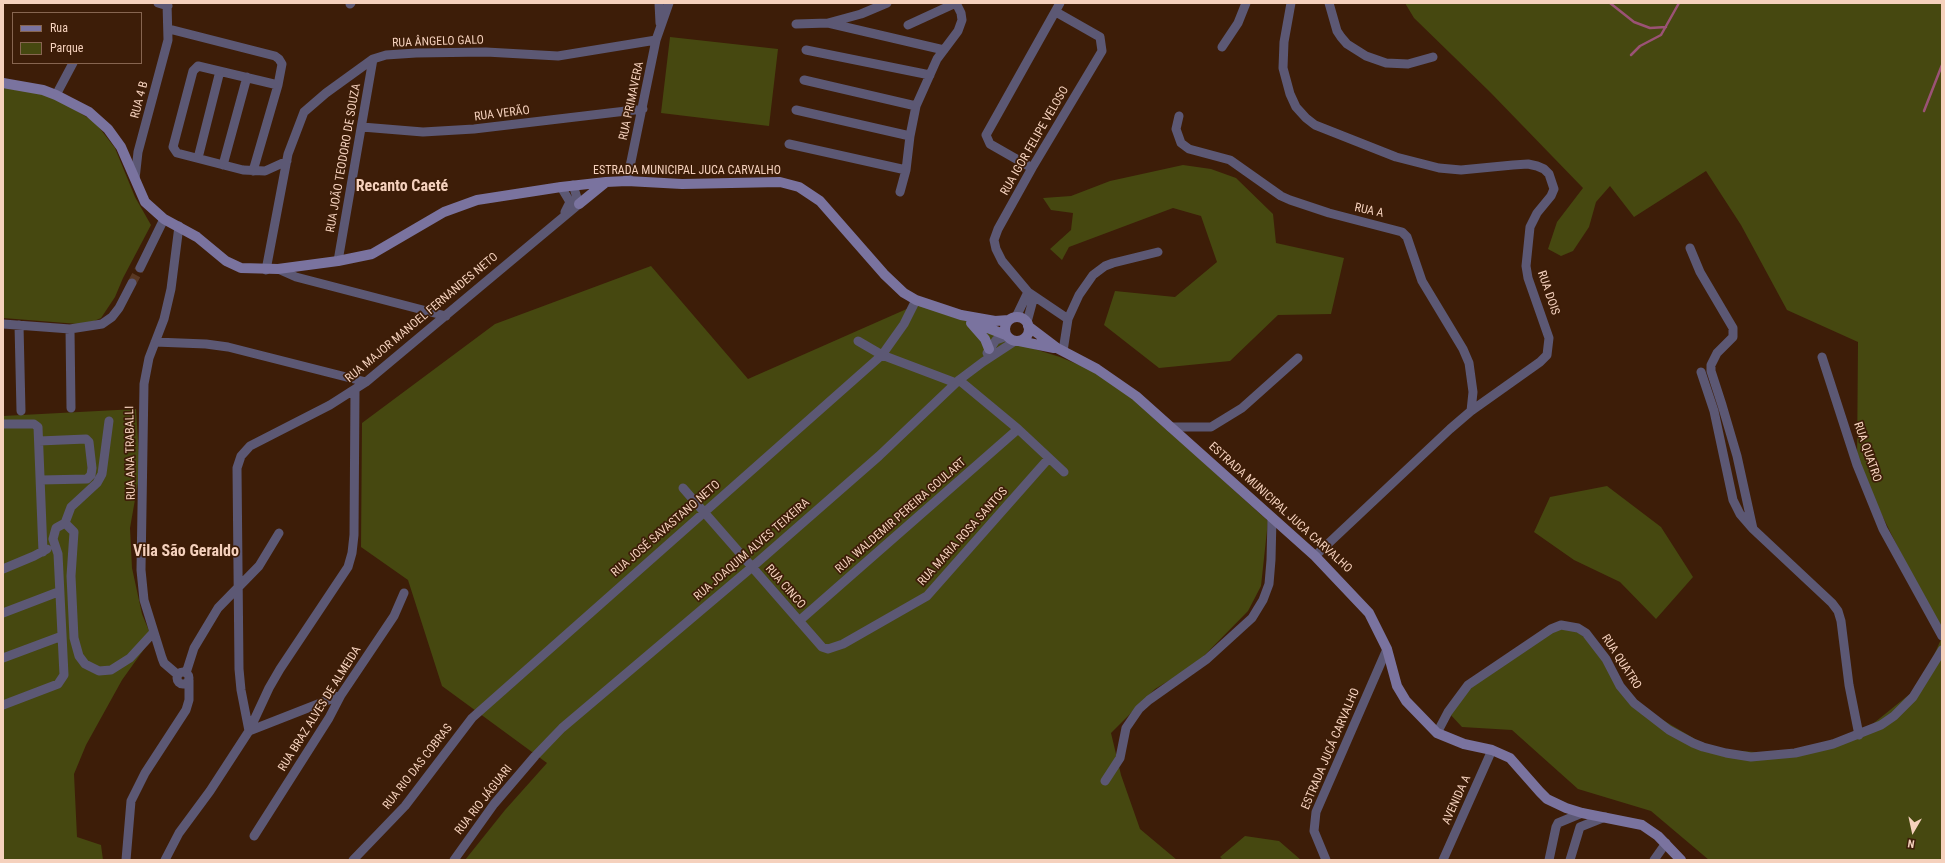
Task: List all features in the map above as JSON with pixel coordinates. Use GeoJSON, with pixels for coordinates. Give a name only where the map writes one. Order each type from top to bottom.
{"type":"FeatureCollection","features":[{"type":"Feature","properties":{"kind":"street"},"geometry":{"type":"LineString","coordinates":[[158,3],[168,5]]}},
{"type":"Feature","properties":{"kind":"street","name":"RUA PRIMAVERA"},"geometry":{"type":"LineString","coordinates":[[659,3],[660,26]]}},
{"type":"Feature","properties":{"kind":"street","name":"RUA PRIMAVERA"},"geometry":{"type":"LineString","coordinates":[[627,182],[656,40],[669,3]]}},
{"type":"Feature","properties":{"kind":"street"},"geometry":{"type":"LineString","coordinates":[[796,24],[828,23],[862,14],[887,3]]}},
{"type":"Feature","properties":{"kind":"street"},"geometry":{"type":"LineString","coordinates":[[900,192],[906,170],[910,136],[916,106],[937,58],[958,31],[962,20],[961,13],[956,3],[908,25]]}},
{"type":"Feature","properties":{"kind":"street"},"geometry":{"type":"LineString","coordinates":[[1222,47],[1238,24],[1246,3]]}},
{"type":"Feature","properties":{"kind":"street","name":"RUA DOIS"},"geometry":{"type":"LineString","coordinates":[[1292,3],[1284,42],[1283,68],[1290,94],[1296,107],[1315,125],[1396,157],[1426,166],[1460,170],[1528,164],[1544,169],[1552,182],[1554,189],[1551,196],[1537,213],[1530,228],[1526,266],[1528,278],[1550,338],[1547,355],[1540,362],[1471,411],[1315,556]]}},
{"type":"Feature","properties":{"kind":"street"},"geometry":{"type":"LineString","coordinates":[[1329,3],[1337,31],[1341,37],[1347,44],[1366,56],[1386,63],[1408,64],[1433,57]]}},
{"type":"Feature","properties":{"kind":"street","name":"RUA 4 B"},"geometry":{"type":"LineString","coordinates":[[135,180],[138,152],[168,40],[168,5]]}},
{"type":"Feature","properties":{"kind":"street"},"geometry":{"type":"LineString","coordinates":[[1032,168],[990,144],[986,135],[1058,7]]}},
{"type":"Feature","properties":{"kind":"street","name":"RUA IGOR FELIPE VELOSO"},"geometry":{"type":"LineString","coordinates":[[1058,7],[1100,37],[1102,51],[1032,168],[998,229],[994,240],[996,249],[1002,261],[1031,294],[1068,320]]}},
{"type":"Feature","properties":{"kind":"street"},"geometry":{"type":"LineString","coordinates":[[828,23],[944,50]]}},
{"type":"Feature","properties":{"kind":"street"},"geometry":{"type":"LineString","coordinates":[[169,29],[275,56],[282,64],[278,85],[253,171]]}},
{"type":"Feature","properties":{"kind":"street","name":"RUA ÂNGELO GALO"},"geometry":{"type":"LineString","coordinates":[[266,270],[287,161],[304,112],[326,93],[373,58],[386,55],[422,53],[486,52],[558,56],[656,40]]}},
{"type":"Feature","properties":{"kind":"street"},"geometry":{"type":"LineString","coordinates":[[806,50],[930,76]]}},
{"type":"Feature","properties":{"kind":"street","name":"RUA JOÃO TEODORO DE SOUZA"},"geometry":{"type":"LineString","coordinates":[[338,261],[373,58]]}},
{"type":"Feature","properties":{"kind":"street"},"geometry":{"type":"LineString","coordinates":[[56,95],[73,64]]}},
{"type":"Feature","properties":{"kind":"street"},"geometry":{"type":"LineString","coordinates":[[278,85],[201,66],[195,68],[173,147],[177,153],[253,171],[265,171],[287,161]]}},
{"type":"Feature","properties":{"kind":"street"},"geometry":{"type":"LineString","coordinates":[[198,158],[220,71]]}},
{"type":"Feature","properties":{"kind":"street"},"geometry":{"type":"LineString","coordinates":[[223,165],[247,77]]}},
{"type":"Feature","properties":{"kind":"street"},"geometry":{"type":"LineString","coordinates":[[804,80],[916,106]]}},
{"type":"Feature","properties":{"kind":"street","name":"ESTRADA MUNICIPAL JUCA CARVALHO"},"geometry":{"type":"LineString","coordinates":[[3,83],[43,90],[81,106],[108,129],[121,147],[145,202],[164,219],[197,237],[230,264],[241,268],[266,270],[338,261],[377,251],[444,212],[467,202],[573,185],[606,182],[682,184],[780,182],[799,187],[812,195],[828,209],[894,286],[916,300],[965,318]]}},
{"type":"Feature","properties":{"kind":"street","name":"RUA VERÃO"},"geometry":{"type":"LineString","coordinates":[[362,127],[423,132],[474,129],[643,109]]}},
{"type":"Feature","properties":{"kind":"street"},"geometry":{"type":"LineString","coordinates":[[796,110],[910,136]]}},
{"type":"Feature","properties":{"kind":"street","name":"RUA A"},"geometry":{"type":"LineString","coordinates":[[1179,116],[1176,129],[1180,143],[1189,149],[1230,160],[1281,196],[1290,200],[1329,213],[1402,232],[1407,237],[1422,281],[1463,348],[1469,363],[1472,386],[1471,411]]}},
{"type":"Feature","properties":{"kind":"street"},"geometry":{"type":"LineString","coordinates":[[789,144],[906,170]]}},
{"type":"Feature","properties":{"kind":"street"},"geometry":{"type":"LineString","coordinates":[[573,185],[579,204],[606,182]]}},
{"type":"Feature","properties":{"kind":"street","name":"RUA MAJOR MANOEL FERNANDES NETO"},"geometry":{"type":"LineString","coordinates":[[561,187],[570,202],[568,209],[562,217]]}},
{"type":"Feature","properties":{"kind":"street","name":"RUA MAJOR MANOEL FERNANDES NETO"},"geometry":{"type":"LineString","coordinates":[[249,731],[239,669],[237,589],[237,468],[240,456],[250,446],[330,405],[366,382],[579,204]]}},
{"type":"Feature","properties":{"kind":"street"},"geometry":{"type":"LineString","coordinates":[[140,268],[164,219]]}},
{"type":"Feature","properties":{"kind":"street","name":"RUA ANA TRABALLI"},"geometry":{"type":"LineString","coordinates":[[126,860],[127,829],[133,795],[186,710],[189,697],[183,678],[164,663],[144,600],[142,582],[144,469],[142,397],[149,358],[164,319],[171,290],[179,226]]}},
{"type":"Feature","properties":{"kind":"street"},"geometry":{"type":"LineString","coordinates":[[1690,248],[1700,272],[1733,328],[1733,337],[1714,358],[1711,371],[1736,456],[1753,529]]}},
{"type":"Feature","properties":{"kind":"street"},"geometry":{"type":"LineString","coordinates":[[1060,350],[1068,320],[1079,295],[1093,275],[1099,270],[1113,263],[1158,252]]}},
{"type":"Feature","properties":{"kind":"street"},"geometry":{"type":"LineString","coordinates":[[278,269],[296,277],[446,316]]}},
{"type":"Feature","properties":{"kind":"street"},"geometry":{"type":"LineString","coordinates":[[3,324],[70,329],[102,324],[112,317],[119,308],[132,283]]}},
{"type":"Feature","properties":{"kind":"street"},"geometry":{"type":"LineString","coordinates":[[1012,338],[1005,327],[1031,294]]}},
{"type":"Feature","properties":{"kind":"street"},"geometry":{"type":"LineString","coordinates":[[983,362],[996,340],[1026,337],[1031,294]]}},
{"type":"Feature","properties":{"kind":"street","name":"RUA JOSÉ SAVASTANO NETO"},"geometry":{"type":"LineString","coordinates":[[467,723],[513,680],[882,355],[904,324],[916,300]]}},
{"type":"Feature","properties":{"kind":"street"},"geometry":{"type":"LineString","coordinates":[[965,318],[995,321],[1022,318],[1060,350]]}},
{"type":"Feature","properties":{"kind":"street"},"geometry":{"type":"LineString","coordinates":[[965,318],[1012,338],[1060,350]]}},
{"type":"Feature","properties":{"kind":"street"},"geometry":{"type":"LineString","coordinates":[[965,318],[982,335],[990,349]]}},
{"type":"Feature","properties":{"kind":"street"},"geometry":{"type":"LineString","coordinates":[[19,325],[20,411]]}},
{"type":"Feature","properties":{"kind":"street"},"geometry":{"type":"LineString","coordinates":[[70,329],[71,408]]}},
{"type":"Feature","properties":{"kind":"street","name":"RUA JOAQUIM ALVES TEIXEIRA"},"geometry":{"type":"LineString","coordinates":[[535,756],[562,728],[751,568],[878,456],[958,382],[1012,338]]}},
{"type":"Feature","properties":{"kind":"street"},"geometry":{"type":"LineString","coordinates":[[858,340],[882,355],[958,382],[1018,429],[1064,472]]}},
{"type":"Feature","properties":{"kind":"street"},"geometry":{"type":"LineString","coordinates":[[155,342],[206,344],[228,347],[366,382]]}},
{"type":"Feature","properties":{"kind":"street","name":"ESTRADA MUNICIPAL JUCA CARVALHO"},"geometry":{"type":"LineString","coordinates":[[1060,350],[1097,369],[1129,392],[1315,556],[1370,613],[1387,650],[1397,686],[1406,700],[1437,733],[1464,744],[1492,750],[1510,758],[1547,799],[1582,813],[1642,825],[1666,843],[1681,860]]}},
{"type":"Feature","properties":{"kind":"street","name":"RUA QUATRO"},"geometry":{"type":"LineString","coordinates":[[1822,357],[1857,465],[1883,529],[1942,636]]}},
{"type":"Feature","properties":{"kind":"street"},"geometry":{"type":"LineString","coordinates":[[1170,427],[1212,427],[1242,408],[1298,358]]}},
{"type":"Feature","properties":{"kind":"street"},"geometry":{"type":"LineString","coordinates":[[1701,372],[1714,411],[1733,500],[1740,514],[1753,529],[1832,603],[1838,611],[1841,621],[1849,685],[1859,736]]}},
{"type":"Feature","properties":{"kind":"street"},"geometry":{"type":"LineString","coordinates":[[165,860],[179,833],[210,791],[249,731],[269,688],[280,669],[348,567],[354,535],[355,390]]}},
{"type":"Feature","properties":{"kind":"street"},"geometry":{"type":"LineString","coordinates":[[66,523],[71,507],[97,483],[102,474],[109,421]]}},
{"type":"Feature","properties":{"kind":"street"},"geometry":{"type":"LineString","coordinates":[[3,424],[36,424],[39,429],[43,552]]}},
{"type":"Feature","properties":{"kind":"street","name":"RUA WALDEMIR PEREIRA GOULART"},"geometry":{"type":"LineString","coordinates":[[799,621],[1018,429]]}},
{"type":"Feature","properties":{"kind":"street"},"geometry":{"type":"LineString","coordinates":[[39,441],[86,438],[90,442],[92,468],[91,475],[87,479],[41,480]]}},
{"type":"Feature","properties":{"kind":"street","name":"RUA MARIA ROSA SANTOS"},"geometry":{"type":"LineString","coordinates":[[822,647],[828,649],[834,648],[927,596],[1049,458]]}},
{"type":"Feature","properties":{"kind":"street","name":"RUA CINCO"},"geometry":{"type":"LineString","coordinates":[[683,488],[751,568],[822,647]]}},
{"type":"Feature","properties":{"kind":"street"},"geometry":{"type":"LineString","coordinates":[[1105,781],[1120,758],[1126,728],[1139,709],[1149,700],[1207,659],[1252,618],[1263,600],[1270,576],[1272,518]]}},
{"type":"Feature","properties":{"kind":"street"},"geometry":{"type":"LineString","coordinates":[[66,523],[74,532],[71,576],[74,638],[79,656],[85,664],[99,672],[111,670],[130,658],[153,632]]}},
{"type":"Feature","properties":{"kind":"street"},"geometry":{"type":"LineString","coordinates":[[3,705],[58,684],[61,680],[64,666],[58,592],[58,554],[53,539],[54,532],[61,524],[66,523]]}},
{"type":"Feature","properties":{"kind":"street"},"geometry":{"type":"LineString","coordinates":[[183,678],[200,636],[218,608],[259,566],[280,533]]}},
{"type":"Feature","properties":{"kind":"street"},"geometry":{"type":"LineString","coordinates":[[4,567],[43,552],[54,543]]}},
{"type":"Feature","properties":{"kind":"street"},"geometry":{"type":"LineString","coordinates":[[3,614],[58,592]]}},
{"type":"Feature","properties":{"kind":"street","name":"RUA BRAZ ALVES DE ALMEIDA"},"geometry":{"type":"LineString","coordinates":[[254,836],[329,718],[341,695],[394,616],[404,593]]}},
{"type":"Feature","properties":{"kind":"street","name":"RUA QUATRO"},"geometry":{"type":"LineString","coordinates":[[1437,733],[1448,712],[1468,685],[1551,629],[1561,626],[1569,625],[1582,630],[1593,641],[1606,660],[1611,673],[1634,703],[1669,730],[1693,743],[1726,754],[1752,757],[1796,753],[1833,744],[1859,736],[1881,725],[1904,707],[1913,697],[1942,650]]}},
{"type":"Feature","properties":{"kind":"street"},"geometry":{"type":"LineString","coordinates":[[3,658],[62,636]]}},
{"type":"Feature","properties":{"kind":"street","name":"ESTRADA JUCÁ CARVALHO"},"geometry":{"type":"LineString","coordinates":[[1326,860],[1314,831],[1316,812],[1387,650]]}},
{"type":"Feature","properties":{"kind":"street"},"geometry":{"type":"LineString","coordinates":[[249,731],[341,695]]}},
{"type":"Feature","properties":{"kind":"street","name":"RUA RIO DAS COBRAS"},"geometry":{"type":"LineString","coordinates":[[353,860],[405,806],[467,723]]}},
{"type":"Feature","properties":{"kind":"street","name":"AVENIDA A"},"geometry":{"type":"LineString","coordinates":[[1443,860],[1492,750]]}},
{"type":"Feature","properties":{"kind":"street","name":"RUA RIO JÁGUARI"},"geometry":{"type":"LineString","coordinates":[[454,860],[494,804],[535,756]]}},
{"type":"Feature","properties":{"kind":"street"},"geometry":{"type":"LineString","coordinates":[[1549,860],[1558,823],[1582,813]]}},
{"type":"Feature","properties":{"kind":"street"},"geometry":{"type":"LineString","coordinates":[[1570,860],[1580,827],[1605,817]]}},
{"type":"Feature","properties":{"kind":"street"},"geometry":{"type":"LineString","coordinates":[[1654,860],[1666,843]]}},
{"type":"Feature","properties":{"kind":"green space"},"geometry":{"type":"Polygon","coordinates":[[[1405,3],[1942,3],[1942,636],[1857,465],[1858,342],[1787,310],[1741,225],[1706,171],[1634,217],[1610,186],[1596,202],[1589,227],[1573,251],[1561,256],[1548,249],[1557,222],[1583,188],[1490,92],[1414,18],[1405,3]]]}},
{"type":"Feature","properties":{"kind":"green space"},"geometry":{"type":"Polygon","coordinates":[[[670,37],[778,49],[769,126],[661,113],[670,37]]]}},
{"type":"Feature","properties":{"kind":"green space"},"geometry":{"type":"Polygon","coordinates":[[[3,86],[52,96],[95,122],[115,148],[135,197],[151,225],[123,278],[115,297],[101,318],[92,322],[78,324],[3,318],[3,86]]]}},
{"type":"Feature","properties":{"kind":"green space"},"geometry":{"type":"Polygon","coordinates":[[[1183,165],[1211,169],[1236,178],[1273,214],[1276,243],[1344,258],[1331,314],[1278,315],[1230,361],[1159,368],[1104,325],[1115,291],[1175,297],[1217,262],[1201,216],[1173,208],[1069,247],[1062,260],[1050,249],[1071,230],[1073,213],[1051,210],[1043,198],[1071,196],[1110,181],[1183,165]]]}},
{"type":"Feature","properties":{"kind":"green space"},"geometry":{"type":"Polygon","coordinates":[[[651,266],[748,379],[918,304],[972,322],[1025,346],[1060,357],[1096,372],[1132,398],[1268,521],[1261,586],[1248,611],[1195,665],[1155,689],[1111,733],[1121,775],[1140,829],[1177,860],[465,860],[505,810],[547,763],[442,686],[408,580],[361,547],[362,423],[495,324],[651,266]]]}},
{"type":"Feature","properties":{"kind":"green space"},"geometry":{"type":"Polygon","coordinates":[[[136,409],[140,471],[130,528],[132,568],[142,614],[152,638],[122,680],[86,745],[74,774],[77,837],[101,845],[103,860],[3,860],[3,416],[136,409]]]}},
{"type":"Feature","properties":{"kind":"green space"},"geometry":{"type":"Polygon","coordinates":[[[1607,486],[1661,527],[1693,577],[1656,619],[1620,582],[1574,560],[1534,532],[1550,497],[1607,486]]]}},
{"type":"Feature","properties":{"kind":"green space"},"geometry":{"type":"Polygon","coordinates":[[[1569,625],[1599,649],[1634,703],[1712,749],[1784,754],[1859,735],[1921,685],[1942,637],[1942,860],[1709,860],[1651,811],[1578,789],[1512,730],[1462,727],[1448,712],[1468,685],[1551,629],[1569,625]]]}},
{"type":"Feature","properties":{"kind":"green space"},"geometry":{"type":"Polygon","coordinates":[[[1245,836],[1279,841],[1301,860],[1223,860],[1220,857],[1245,836]]]}},
{"type":"Feature","properties":{"kind":"waterway"},"geometry":{"type":"LineString","coordinates":[[1610,3],[1634,22],[1650,28],[1666,27]]}},
{"type":"Feature","properties":{"kind":"waterway"},"geometry":{"type":"LineString","coordinates":[[1631,55],[1640,46],[1661,35],[1679,3]]}},
{"type":"Feature","properties":{"kind":"waterway"},"geometry":{"type":"LineString","coordinates":[[1924,111],[1942,65]]}},
{"type":"Feature","properties":{"kind":"tunnel"},"geometry":{"type":"LineString","coordinates":[[132,283],[140,268]]}},
{"type":"Feature","properties":{"kind":"district","name":"Recanto Caeté"},"geometry":{"type":"Point","coordinates":[402,187]}},
{"type":"Feature","properties":{"kind":"district","name":"Vila São Geraldo"},"geometry":{"type":"Point","coordinates":[186,552]}}]}
